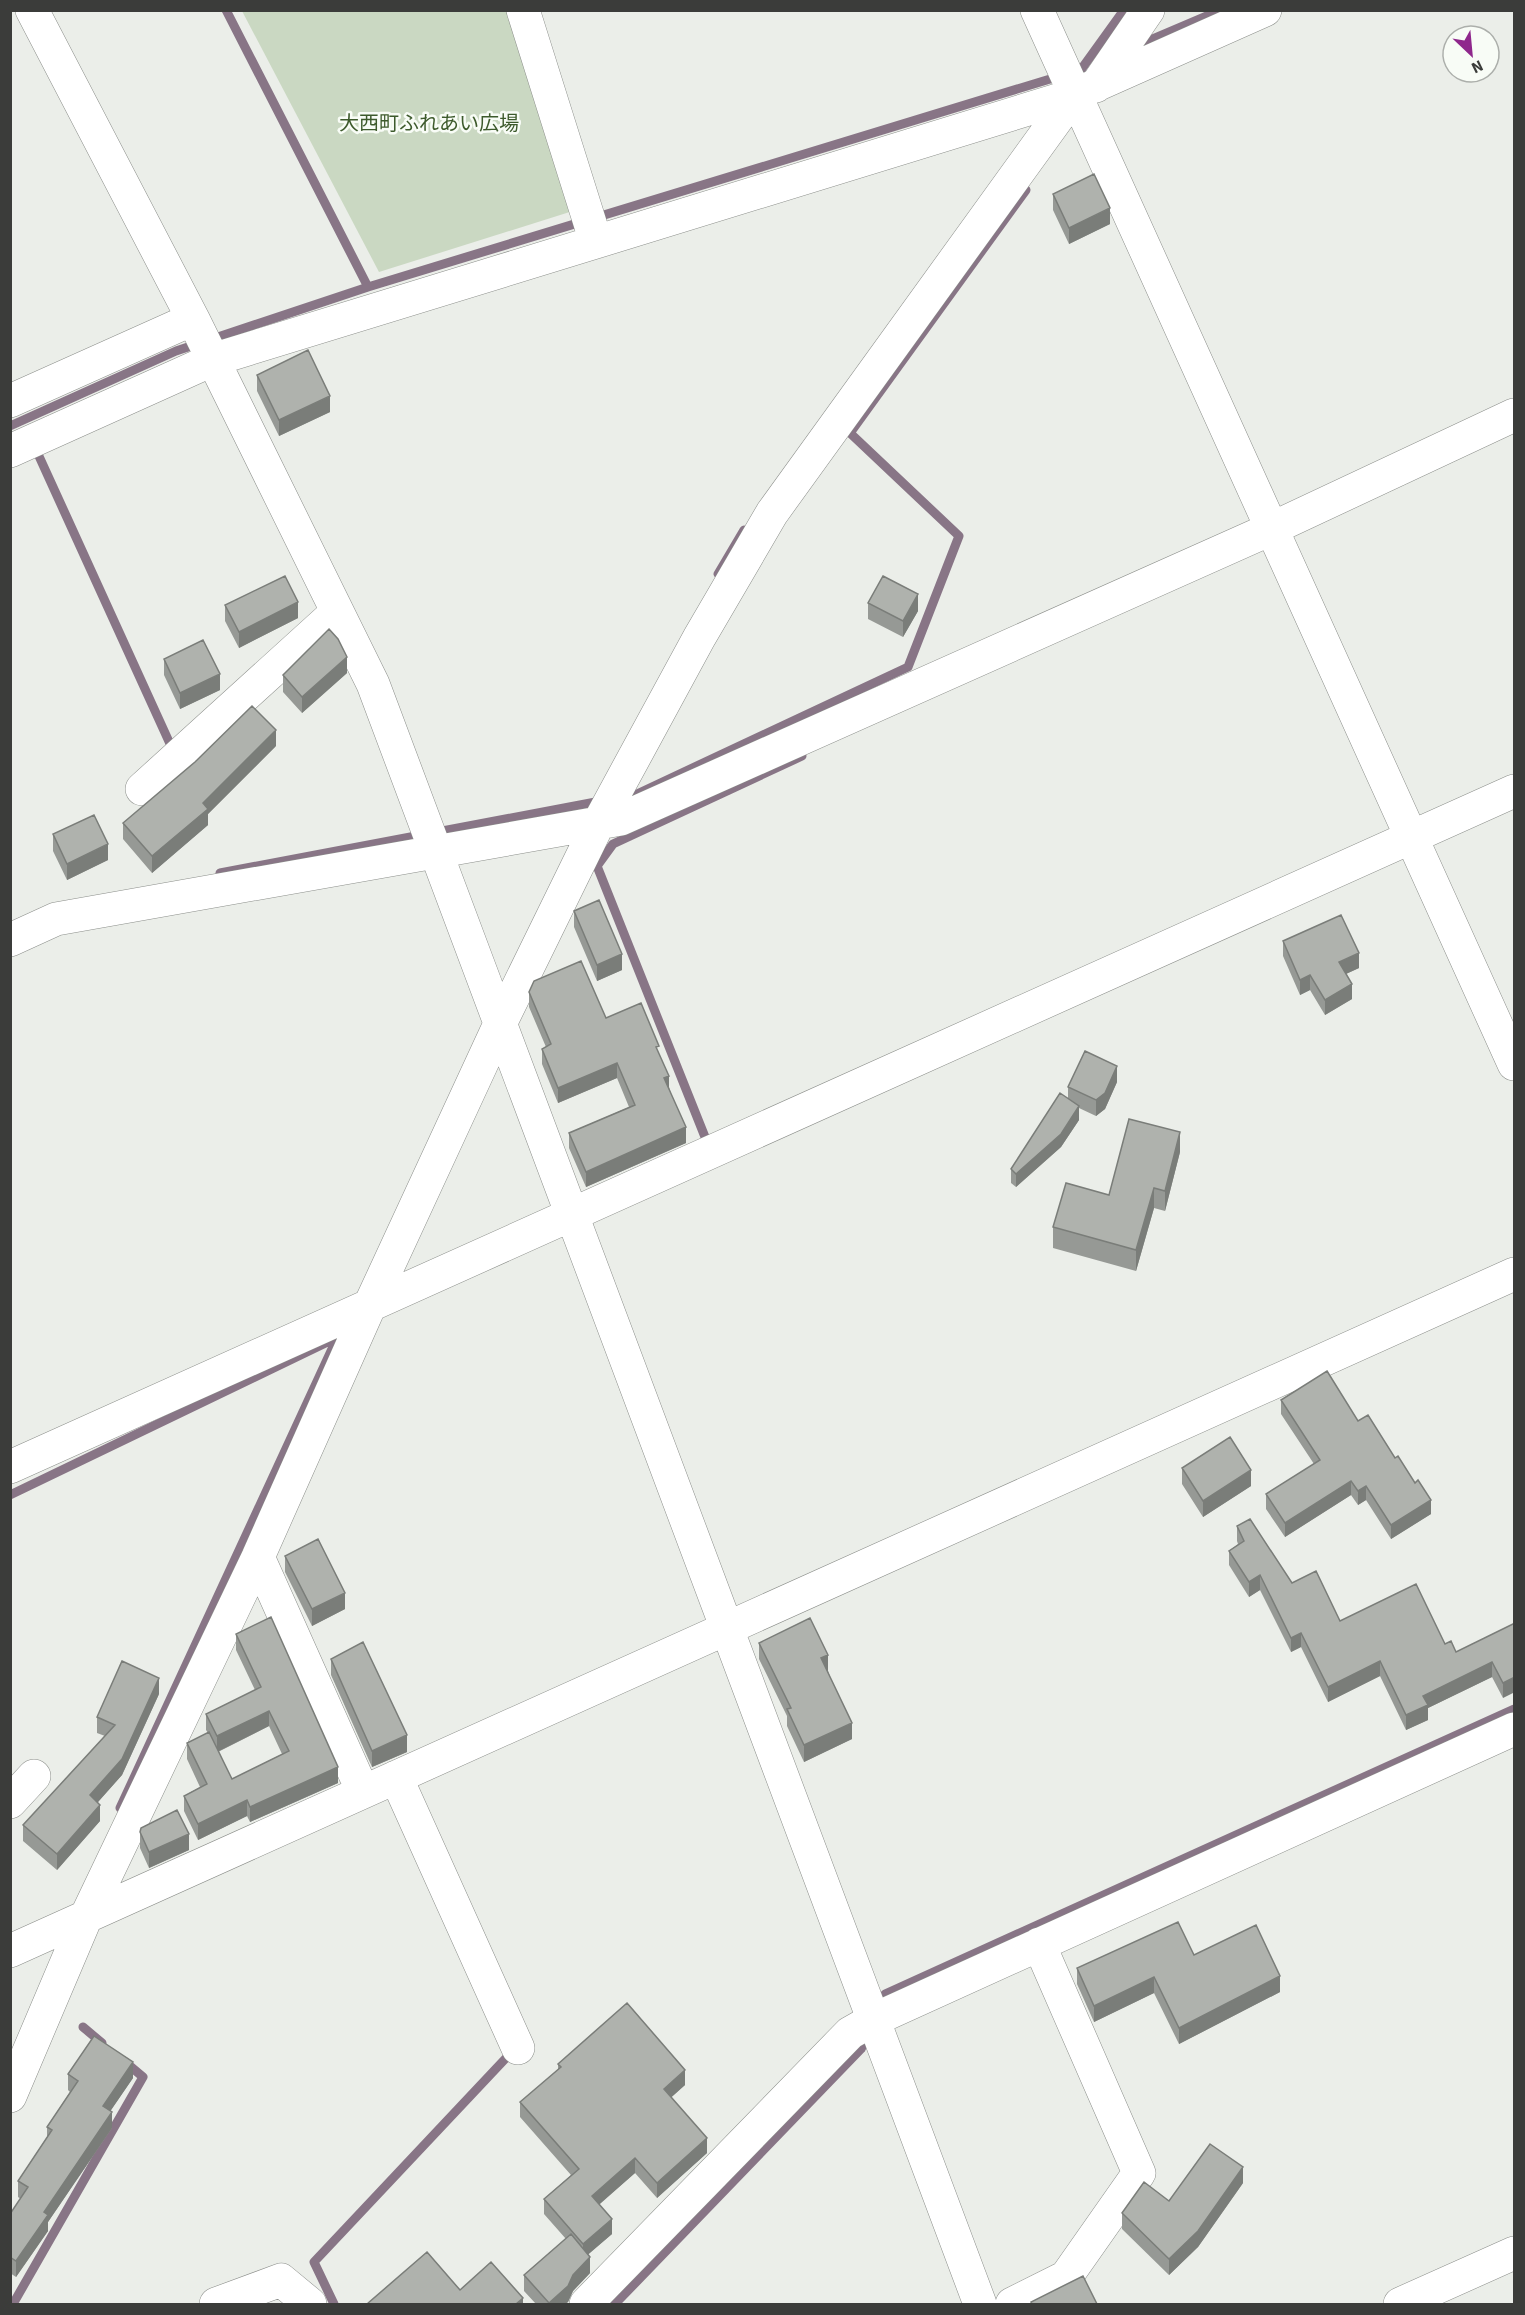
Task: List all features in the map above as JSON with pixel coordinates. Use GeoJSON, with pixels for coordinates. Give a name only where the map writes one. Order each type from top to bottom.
{"type":"FeatureCollection","features":[{"type":"Feature","properties":{"kind":"street"},"geometry":{"type":"LineString","coordinates":[[32,10],[193,319],[373,684],[980,2304]]}},
{"type":"Feature","properties":{"kind":"street"},"geometry":{"type":"LineString","coordinates":[[523,10],[596,242]]}},
{"type":"Feature","properties":{"kind":"street"},"geometry":{"type":"LineString","coordinates":[[1036,10],[1085,90],[1273,528],[1410,838],[1515,1064]]}},
{"type":"Feature","properties":{"kind":"street"},"geometry":{"type":"LineString","coordinates":[[10,2096],[86,1917],[258,1557],[370,1305],[500,1024],[598,824],[699,638],[772,513],[1085,90],[1148,10]]}},
{"type":"Feature","properties":{"kind":"street"},"geometry":{"type":"LineString","coordinates":[[10,451],[212,360],[1085,90],[1265,10]]}},
{"type":"Feature","properties":{"kind":"street"},"geometry":{"type":"LineString","coordinates":[[10,401],[193,319]]}},
{"type":"Feature","properties":{"kind":"street"},"geometry":{"type":"LineString","coordinates":[[10,940],[56,919],[436,854],[621,819],[1273,528],[1515,414]]}},
{"type":"Feature","properties":{"kind":"street"},"geometry":{"type":"LineString","coordinates":[[142,789],[337,612]]}},
{"type":"Feature","properties":{"kind":"street"},"geometry":{"type":"LineString","coordinates":[[10,1467],[571,1213],[1515,791]]}},
{"type":"Feature","properties":{"kind":"street"},"geometry":{"type":"LineString","coordinates":[[10,1951],[1515,1274]]}},
{"type":"Feature","properties":{"kind":"street"},"geometry":{"type":"LineString","coordinates":[[258,1557],[363,1792]]}},
{"type":"Feature","properties":{"kind":"street"},"geometry":{"type":"LineString","coordinates":[[586,2304],[850,2033],[873,2020],[1039,1944],[1515,1729]]}},
{"type":"Feature","properties":{"kind":"street"},"geometry":{"type":"LineString","coordinates":[[10,1802],[34,1776]]}},
{"type":"Feature","properties":{"kind":"street"},"geometry":{"type":"LineString","coordinates":[[396,1777],[518,2048]]}},
{"type":"Feature","properties":{"kind":"street"},"geometry":{"type":"LineString","coordinates":[[1012,2304],[1066,2277],[1139,2173],[1039,1944]]}},
{"type":"Feature","properties":{"kind":"street"},"geometry":{"type":"LineString","coordinates":[[1400,2304],[1515,2253]]}},
{"type":"Feature","properties":{"kind":"street"},"geometry":{"type":"LineString","coordinates":[[216,2304],[281,2280],[310,2304]]}},
{"type":"Feature","properties":{"kind":"green space","name":"大西町ふれあい広場"},"geometry":{"type":"Polygon","coordinates":[[[242,11],[512,11],[576,210],[379,272],[242,11]]]}},
{"type":"Feature","properties":{"kind":"building"},"geometry":{"type":"Polygon","coordinates":[[[1094,174],[1110,208],[1069,228],[1053,194],[1094,174]]]}},
{"type":"Feature","properties":{"kind":"building"},"geometry":{"type":"Polygon","coordinates":[[[308,350],[330,396],[279,420],[257,375],[308,350]]]}},
{"type":"Feature","properties":{"kind":"building"},"geometry":{"type":"Polygon","coordinates":[[[285,576],[298,602],[239,632],[225,605],[285,576]]]}},
{"type":"Feature","properties":{"kind":"building"},"geometry":{"type":"Polygon","coordinates":[[[883,576],[918,594],[903,621],[868,603],[883,576]]]}},
{"type":"Feature","properties":{"kind":"building"},"geometry":{"type":"Polygon","coordinates":[[[329,629],[338,639],[347,657],[302,697],[283,675],[329,629]]]}},
{"type":"Feature","properties":{"kind":"building"},"geometry":{"type":"Polygon","coordinates":[[[203,640],[220,674],[180,693],[164,659],[203,640]]]}},
{"type":"Feature","properties":{"kind":"building"},"geometry":{"type":"Polygon","coordinates":[[[252,706],[276,730],[203,803],[208,809],[152,856],[123,823],[195,762],[252,706]]]}},
{"type":"Feature","properties":{"kind":"building"},"geometry":{"type":"Polygon","coordinates":[[[94,815],[108,844],[67,864],[53,834],[94,815]]]}},
{"type":"Feature","properties":{"kind":"building"},"geometry":{"type":"Polygon","coordinates":[[[599,900],[622,954],[597,965],[574,911],[599,900]]]}},
{"type":"Feature","properties":{"kind":"building"},"geometry":{"type":"Polygon","coordinates":[[[1341,915],[1359,953],[1339,962],[1352,984],[1325,1000],[1310,975],[1300,980],[1283,941],[1341,915]]]}},
{"type":"Feature","properties":{"kind":"building"},"geometry":{"type":"Polygon","coordinates":[[[581,961],[606,1018],[641,1003],[669,1076],[664,1078],[686,1127],[586,1172],[569,1133],[635,1105],[617,1063],[558,1088],[542,1049],[551,1044],[529,992],[534,981],[581,961]]]}},
{"type":"Feature","properties":{"kind":"building"},"geometry":{"type":"Polygon","coordinates":[[[1085,1051],[1117,1066],[1105,1093],[1096,1100],[1068,1087],[1085,1051]]]}},
{"type":"Feature","properties":{"kind":"building"},"geometry":{"type":"Polygon","coordinates":[[[1060,1093],[1079,1106],[1061,1134],[1016,1174],[1011,1169],[1060,1093]]]}},
{"type":"Feature","properties":{"kind":"building"},"geometry":{"type":"Polygon","coordinates":[[[1129,1119],[1180,1132],[1165,1191],[1154,1188],[1136,1250],[1053,1227],[1066,1183],[1109,1195],[1129,1119]]]}},
{"type":"Feature","properties":{"kind":"building"},"geometry":{"type":"Polygon","coordinates":[[[1327,1371],[1358,1421],[1368,1415],[1395,1458],[1398,1456],[1415,1483],[1418,1480],[1431,1500],[1391,1525],[1366,1486],[1358,1491],[1351,1481],[1285,1523],[1266,1494],[1320,1460],[1281,1400],[1327,1371]]]}},
{"type":"Feature","properties":{"kind":"building"},"geometry":{"type":"Polygon","coordinates":[[[1230,1437],[1251,1470],[1203,1501],[1182,1468],[1230,1437]]]}},
{"type":"Feature","properties":{"kind":"building"},"geometry":{"type":"Polygon","coordinates":[[[1250,1519],[1292,1583],[1316,1571],[1340,1621],[1416,1584],[1445,1644],[1451,1641],[1456,1652],[1515,1623],[1515,1677],[1503,1683],[1492,1662],[1423,1696],[1428,1705],[1406,1715],[1380,1661],[1328,1687],[1301,1633],[1291,1638],[1260,1575],[1249,1582],[1229,1551],[1244,1541],[1237,1526],[1250,1519]]]}},
{"type":"Feature","properties":{"kind":"building"},"geometry":{"type":"Polygon","coordinates":[[[318,1539],[345,1593],[312,1609],[285,1556],[318,1539]]]}},
{"type":"Feature","properties":{"kind":"building"},"geometry":{"type":"Polygon","coordinates":[[[271,1617],[338,1767],[250,1807],[247,1800],[198,1824],[184,1796],[207,1784],[187,1743],[209,1732],[232,1779],[289,1751],[269,1711],[217,1736],[206,1714],[261,1687],[236,1634],[271,1617]]]}},
{"type":"Feature","properties":{"kind":"building"},"geometry":{"type":"Polygon","coordinates":[[[810,1618],[828,1655],[821,1658],[852,1723],[804,1745],[787,1709],[791,1708],[759,1643],[810,1618]]]}},
{"type":"Feature","properties":{"kind":"building"},"geometry":{"type":"Polygon","coordinates":[[[363,1642],[407,1735],[372,1751],[331,1659],[363,1642]]]}},
{"type":"Feature","properties":{"kind":"building"},"geometry":{"type":"Polygon","coordinates":[[[122,1661],[159,1678],[122,1759],[90,1795],[100,1805],[57,1854],[23,1825],[115,1725],[97,1717],[122,1661]]]}},
{"type":"Feature","properties":{"kind":"building"},"geometry":{"type":"Polygon","coordinates":[[[177,1810],[189,1834],[149,1852],[140,1832],[141,1828],[177,1810]]]}},
{"type":"Feature","properties":{"kind":"building"},"geometry":{"type":"Polygon","coordinates":[[[1178,1922],[1194,1955],[1256,1925],[1280,1976],[1179,2028],[1154,1977],[1094,2006],[1077,1968],[1178,1922]]]}},
{"type":"Feature","properties":{"kind":"building"},"geometry":{"type":"Polygon","coordinates":[[[627,2003],[685,2070],[664,2089],[707,2138],[657,2183],[635,2158],[592,2196],[612,2219],[583,2244],[544,2199],[579,2169],[520,2102],[561,2067],[558,2064],[627,2003]]]}},
{"type":"Feature","properties":{"kind":"building"},"geometry":{"type":"Polygon","coordinates":[[[94,2036],[133,2062],[103,2106],[112,2112],[44,2212],[48,2215],[16,2261],[10,2257],[10,2214],[28,2187],[18,2181],[52,2130],[47,2127],[78,2081],[68,2074],[94,2036]]]}},
{"type":"Feature","properties":{"kind":"building"},"geometry":{"type":"Polygon","coordinates":[[[1210,2144],[1243,2167],[1198,2231],[1169,2259],[1122,2213],[1144,2182],[1169,2201],[1210,2144]]]}},
{"type":"Feature","properties":{"kind":"building"},"geometry":{"type":"Polygon","coordinates":[[[571,2234],[590,2257],[573,2275],[568,2286],[549,2303],[524,2275],[571,2234]]]}},
{"type":"Feature","properties":{"kind":"building"},"geometry":{"type":"Polygon","coordinates":[[[427,2252],[460,2290],[491,2262],[523,2298],[516,2304],[367,2304],[427,2252]]]}},
{"type":"Feature","properties":{"kind":"building"},"geometry":{"type":"Polygon","coordinates":[[[1083,2276],[1097,2304],[1032,2304],[1031,2302],[1083,2276]]]}},
{"type":"Feature","properties":{"kind":"waterway"},"geometry":{"type":"LineString","coordinates":[[10,426],[176,351],[368,287],[226,10]]}},
{"type":"Feature","properties":{"kind":"waterway"},"geometry":{"type":"LineString","coordinates":[[1075,78],[1124,10]]}},
{"type":"Feature","properties":{"kind":"waterway"},"geometry":{"type":"LineString","coordinates":[[1134,47],[1221,10]]}},
{"type":"Feature","properties":{"kind":"waterway"},"geometry":{"type":"LineString","coordinates":[[368,287],[1060,76]]}},
{"type":"Feature","properties":{"kind":"waterway"},"geometry":{"type":"LineString","coordinates":[[623,796],[637,794],[908,667],[959,536],[850,433],[1026,190]]}},
{"type":"Feature","properties":{"kind":"waterway"},"geometry":{"type":"LineString","coordinates":[[38,454],[171,746]]}},
{"type":"Feature","properties":{"kind":"waterway"},"geometry":{"type":"LineString","coordinates":[[718,574],[744,530]]}},
{"type":"Feature","properties":{"kind":"waterway"},"geometry":{"type":"LineString","coordinates":[[709,1147],[597,866],[613,844],[802,756]]}},
{"type":"Feature","properties":{"kind":"waterway"},"geometry":{"type":"LineString","coordinates":[[220,873],[601,801]]}},
{"type":"Feature","properties":{"kind":"waterway"},"geometry":{"type":"LineString","coordinates":[[120,1808],[338,1336]]}},
{"type":"Feature","properties":{"kind":"waterway"},"geometry":{"type":"LineString","coordinates":[[10,1495],[338,1337]]}},
{"type":"Feature","properties":{"kind":"waterway"},"geometry":{"type":"LineString","coordinates":[[879,2007],[885,1994],[1514,1709]]}},
{"type":"Feature","properties":{"kind":"waterway"},"geometry":{"type":"LineString","coordinates":[[83,2027],[102,2043]]}},
{"type":"Feature","properties":{"kind":"waterway"},"geometry":{"type":"LineString","coordinates":[[615,2304],[861,2049],[868,2034]]}},
{"type":"Feature","properties":{"kind":"waterway"},"geometry":{"type":"LineString","coordinates":[[334,2304],[314,2262],[506,2058]]}},
{"type":"Feature","properties":{"kind":"waterway"},"geometry":{"type":"LineString","coordinates":[[13,2304],[143,2077],[124,2061]]}}]}
